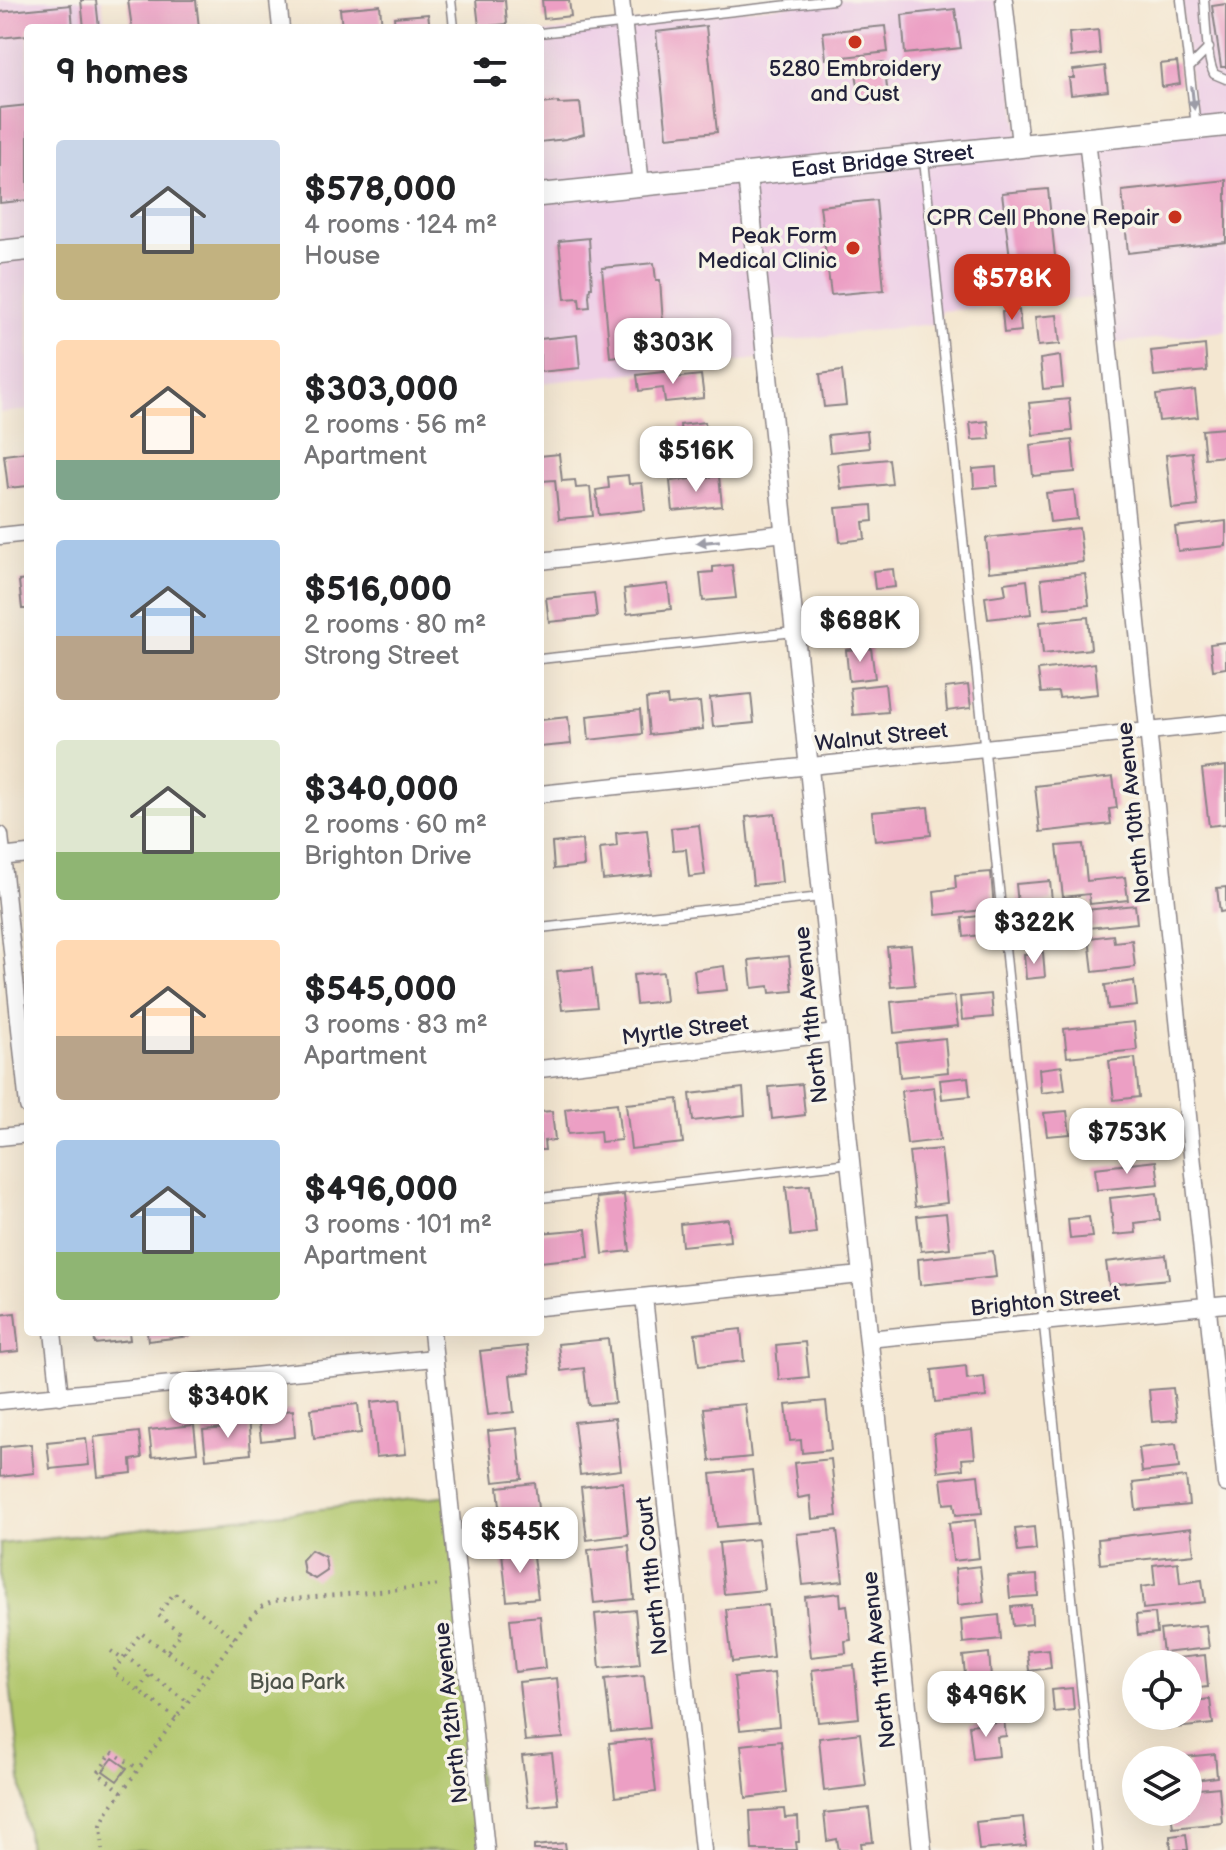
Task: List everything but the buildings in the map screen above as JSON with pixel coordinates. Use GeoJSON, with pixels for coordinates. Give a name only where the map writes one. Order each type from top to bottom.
{"type":"FeatureCollection","features":[{"type":"Feature","properties":{"kind":"main road","name":"East Bridge Street"},"geometry":{"type":"LineString","coordinates":[[544,195],[1226,125]]}},
{"type":"Feature","properties":{"kind":"main road"},"geometry":{"type":"LineString","coordinates":[[0,252],[24,249]]}},
{"type":"Feature","properties":{"kind":"street"},"geometry":{"type":"LineString","coordinates":[[278,0],[281,24]]}},
{"type":"Feature","properties":{"kind":"street"},"geometry":{"type":"LineString","coordinates":[[621,0],[641,185]]}},
{"type":"Feature","properties":{"kind":"street"},"geometry":{"type":"LineString","coordinates":[[1004,0],[1020,144]]}},
{"type":"Feature","properties":{"kind":"street","name":"North 10th Avenue"},"geometry":{"type":"LineString","coordinates":[[1087,138],[1226,1484]]}},
{"type":"Feature","properties":{"kind":"street","name":"North 11th Avenue"},"geometry":{"type":"LineString","coordinates":[[747,175],[922,1850]]}},
{"type":"Feature","properties":{"kind":"street"},"geometry":{"type":"LineString","coordinates":[[0,536],[24,533]]}},
{"type":"Feature","properties":{"kind":"street"},"geometry":{"type":"LineString","coordinates":[[544,561],[785,533]]}},
{"type":"Feature","properties":{"kind":"street","name":"Walnut Street"},"geometry":{"type":"LineString","coordinates":[[544,794],[1226,723]]}},
{"type":"Feature","properties":{"kind":"street"},"geometry":{"type":"LineString","coordinates":[[0,835],[24,1069]]}},
{"type":"Feature","properties":{"kind":"street"},"geometry":{"type":"LineString","coordinates":[[1,857],[24,854]]}},
{"type":"Feature","properties":{"kind":"street","name":"Myrtle Street"},"geometry":{"type":"LineString","coordinates":[[544,1069],[836,1033]]}},
{"type":"Feature","properties":{"kind":"street"},"geometry":{"type":"LineString","coordinates":[[0,1137],[24,1134]]}},
{"type":"Feature","properties":{"kind":"street"},"geometry":{"type":"LineString","coordinates":[[544,1307],[861,1275]]}},
{"type":"Feature","properties":{"kind":"street","name":"North 11th Court"},"geometry":{"type":"LineString","coordinates":[[644,1297],[703,1850]]}},
{"type":"Feature","properties":{"kind":"street","name":"Brighton Street"},"geometry":{"type":"LineString","coordinates":[[868,1339],[1226,1304]]}},
{"type":"Feature","properties":{"kind":"street"},"geometry":{"type":"LineString","coordinates":[[53,1336],[60,1396]]}},
{"type":"Feature","properties":{"kind":"street","name":"North 12th Avenue"},"geometry":{"type":"LineString","coordinates":[[432,1336],[486,1850]]}},
{"type":"Feature","properties":{"kind":"street"},"geometry":{"type":"LineString","coordinates":[[0,1401],[434,1358]]}},
{"type":"Feature","properties":{"kind":"lane"},"geometry":{"type":"LineString","coordinates":[[451,0],[454,24]]}},
{"type":"Feature","properties":{"kind":"lane"},"geometry":{"type":"LineString","coordinates":[[544,33],[833,0]]}},
{"type":"Feature","properties":{"kind":"lane"},"geometry":{"type":"LineString","coordinates":[[1181,0],[1196,128]]}},
{"type":"Feature","properties":{"kind":"lane"},"geometry":{"type":"LineString","coordinates":[[1204,0],[1209,63],[1214,74],[1226,79]]}},
{"type":"Feature","properties":{"kind":"lane"},"geometry":{"type":"LineString","coordinates":[[1189,68],[1209,48]]}},
{"type":"Feature","properties":{"kind":"lane"},"geometry":{"type":"LineString","coordinates":[[923,155],[1098,1850]]}},
{"type":"Feature","properties":{"kind":"lane"},"geometry":{"type":"LineString","coordinates":[[544,659],[796,631]]}},
{"type":"Feature","properties":{"kind":"lane"},"geometry":{"type":"LineString","coordinates":[[544,928],[821,897]]}},
{"type":"Feature","properties":{"kind":"lane"},"geometry":{"type":"LineString","coordinates":[[544,1198],[849,1163]]}},
{"type":"Feature","properties":{"kind":"path"},"geometry":{"type":"LineString","coordinates":[[103,1850],[101,1825],[122,1792],[261,1607],[274,1601],[443,1585]]}},
{"type":"Feature","properties":{"kind":"path"},"geometry":{"type":"LineString","coordinates":[[167,1652],[181,1633],[158,1615],[174,1593],[235,1638]]}},
{"type":"Feature","properties":{"kind":"path"},"geometry":{"type":"LineString","coordinates":[[176,1718],[113,1672],[141,1633],[206,1678]]}},
{"type":"Feature","properties":{"kind":"path"},"geometry":{"type":"LineString","coordinates":[[111,1651],[188,1702]]}},
{"type":"Feature","properties":{"kind":"path"},"geometry":{"type":"LineString","coordinates":[[138,1690],[150,1674]]}},
{"type":"Feature","properties":{"kind":"path"},"geometry":{"type":"LineString","coordinates":[[122,1792],[98,1773],[112,1752],[139,1769]]}},
{"type":"Feature","properties":{"kind":"shaded area"},"geometry":{"type":"Polygon","coordinates":[[[0,0],[102,0],[105,24],[24,24],[24,410],[0,413],[0,0]]]}},
{"type":"Feature","properties":{"kind":"shaded area"},"geometry":{"type":"Polygon","coordinates":[[[833,0],[1004,0],[1020,144],[1196,127],[1181,0],[1226,0],[1226,331],[1107,344],[1102,297],[940,311],[940,323],[766,343],[766,358],[544,383],[544,33],[833,0]]]}},
{"type":"Feature","properties":{"kind":"green space","name":"Bjaa Park"},"geometry":{"type":"Polygon","coordinates":[[[449,1495],[486,1850],[29,1850],[0,1596],[0,1544],[449,1495]]]}},
{"type":"Feature","properties":{"kind":"place","name":"5280 Embroidery and Cust"},"geometry":{"type":"Point","coordinates":[855,42]}},
{"type":"Feature","properties":{"kind":"place","name":"CPR Cell Phone Repair"},"geometry":{"type":"Point","coordinates":[1175,217]}},
{"type":"Feature","properties":{"kind":"place","name":"Peak Form Medical Clinic"},"geometry":{"type":"Point","coordinates":[853,248]}}]}
